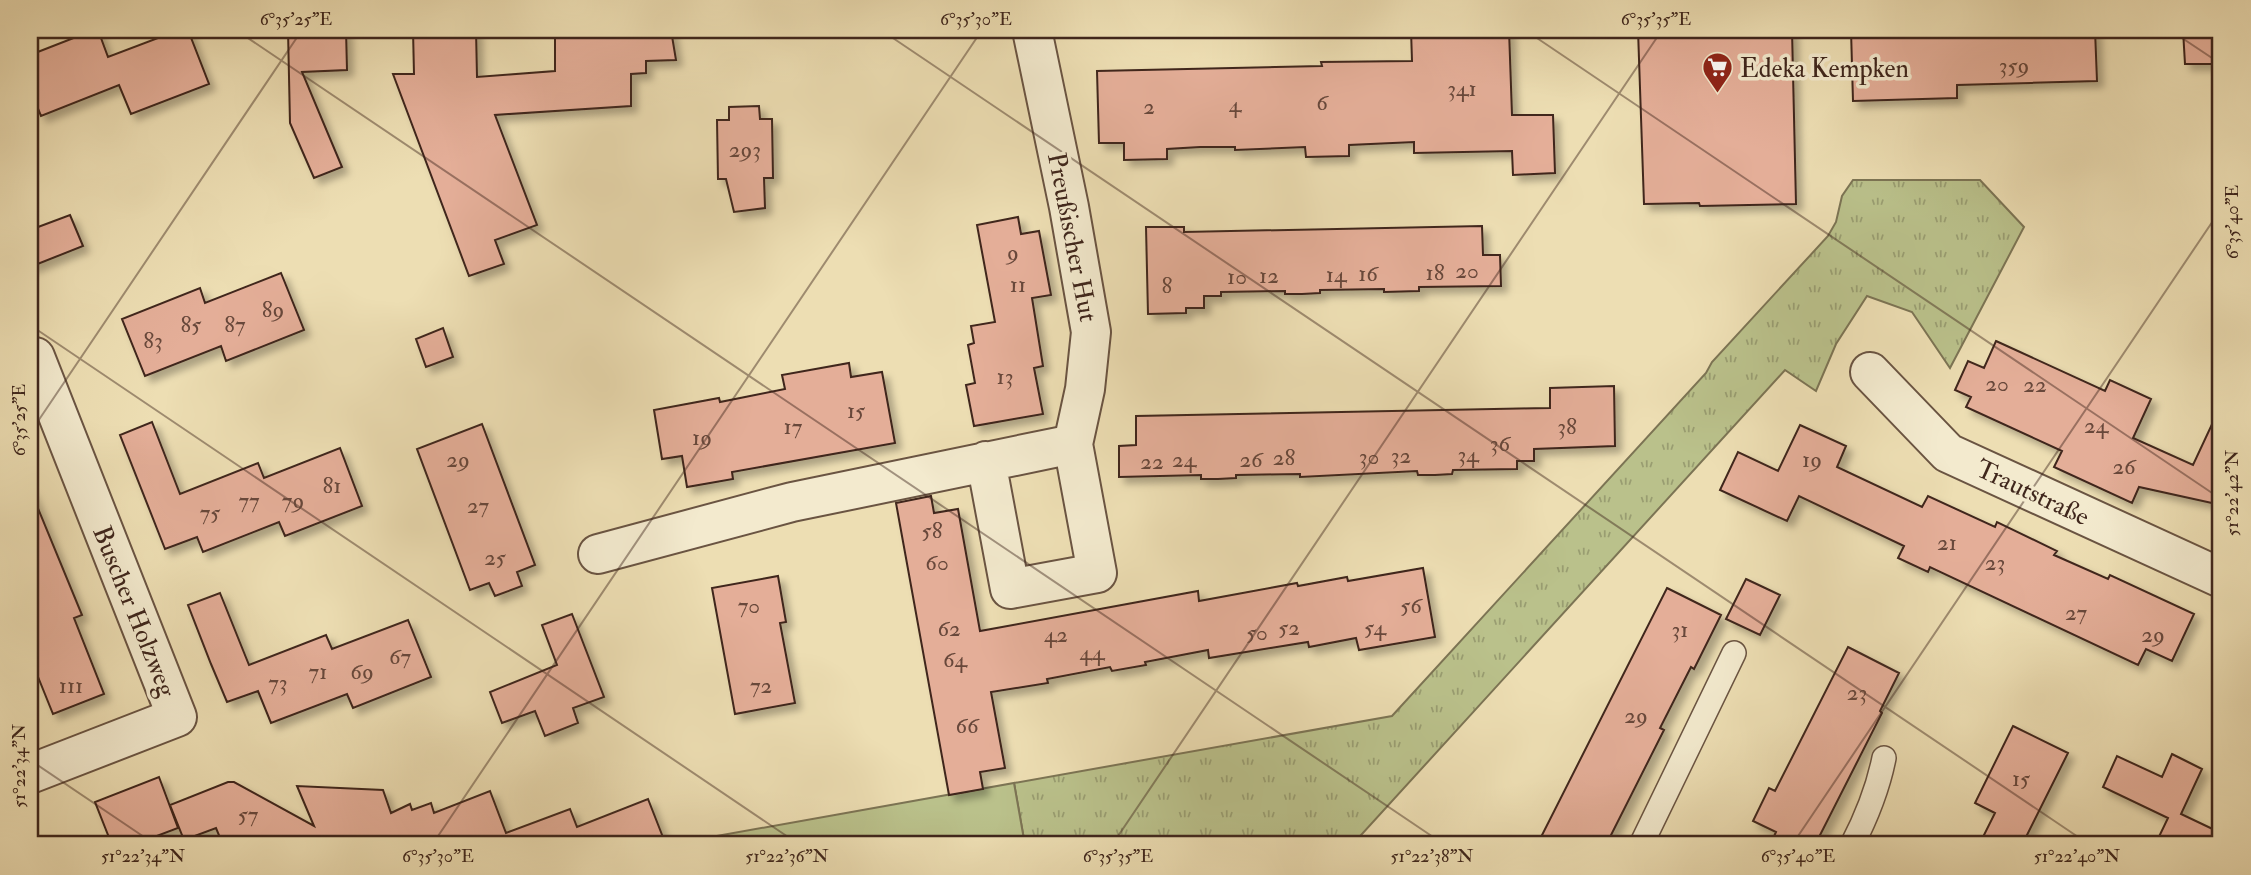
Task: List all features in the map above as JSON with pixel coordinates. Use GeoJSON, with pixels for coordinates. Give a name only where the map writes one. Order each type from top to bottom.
{"type":"FeatureCollection","features":[{"type":"Feature","properties":{"kind":"street","name":"Preußischer Hut"},"geometry":{"type":"LineString","coordinates":[[986,461],[1010,589],[1097,573],[1073,444],[1085,389],[1091,332],[1069,207],[1032,30]]}},
{"type":"Feature","properties":{"kind":"street","name":"Buscher Holzweg"},"geometry":{"type":"LineString","coordinates":[[30,774],[177,717],[35,358]]}},
{"type":"Feature","properties":{"kind":"street","name":"Trautstraße"},"geometry":{"type":"LineString","coordinates":[[1870,372],[1948,453],[2221,578]]}},
{"type":"Feature","properties":{"kind":"street"},"geometry":{"type":"LineString","coordinates":[[598,554],[792,502],[1073,444]]}},
{"type":"Feature","properties":{"kind":"lane"},"geometry":{"type":"LineString","coordinates":[[1641,845],[1734,653]]}},
{"type":"Feature","properties":{"kind":"lane"},"geometry":{"type":"LineString","coordinates":[[1852,845],[1863,825],[1884,758]]}},
{"type":"Feature","properties":{"kind":"green space"},"geometry":{"type":"Polygon","coordinates":[[[1853,180],[1980,180],[2024,227],[1950,368],[1912,312],[1867,296],[1836,344],[1816,391],[1785,370],[1352,845],[1025,845],[1014,783],[1392,716],[1828,236],[1836,222],[1842,196],[1853,180]]]}},
{"type":"Feature","properties":{"kind":"green space"},"geometry":{"type":"Polygon","coordinates":[[[1014,783],[1025,845],[684,845],[683,842],[1014,783]]]}},
{"type":"Feature","properties":{"kind":"building"},"geometry":{"type":"Polygon","coordinates":[[[98,30],[108,57],[179,30],[188,30],[209,84],[131,114],[119,85],[41,116],[30,89],[30,55],[98,30]]]}},
{"type":"Feature","properties":{"kind":"building"},"geometry":{"type":"Polygon","coordinates":[[[288,30],[346,30],[347,70],[302,72],[342,167],[314,178],[290,123],[288,30]]]}},
{"type":"Feature","properties":{"kind":"building"},"geometry":{"type":"Polygon","coordinates":[[[413,30],[476,30],[477,77],[555,71],[555,30],[671,30],[676,60],[646,61],[646,73],[631,74],[631,106],[495,115],[537,225],[495,240],[504,264],[469,276],[393,74],[414,74],[413,30]]]}},
{"type":"Feature","properties":{"kind":"building"},"geometry":{"type":"Polygon","coordinates":[[[1411,30],[1509,30],[1512,115],[1553,115],[1555,173],[1513,175],[1512,151],[1414,153],[1414,142],[1349,145],[1349,156],[1306,157],[1305,147],[1235,150],[1235,147],[1200,147],[1167,149],[1167,159],[1124,160],[1124,143],[1099,143],[1097,71],[1322,66],[1321,62],[1412,61],[1411,30]]]}},
{"type":"Feature","properties":{"kind":"building","name":"Edeka Kempken"},"geometry":{"type":"Polygon","coordinates":[[[1638,30],[1792,30],[1796,204],[1644,204],[1638,30]]]}},
{"type":"Feature","properties":{"kind":"building"},"geometry":{"type":"Polygon","coordinates":[[[1851,30],[2095,30],[2097,81],[1957,85],[1957,98],[1853,101],[1851,30]]]}},
{"type":"Feature","properties":{"kind":"building"},"geometry":{"type":"Polygon","coordinates":[[[2183,30],[2218,30],[2219,64],[2185,64],[2183,30]]]}},
{"type":"Feature","properties":{"kind":"building"},"geometry":{"type":"Polygon","coordinates":[[[759,106],[760,119],[772,119],[773,178],[764,178],[765,208],[734,212],[726,179],[718,179],[717,120],[729,120],[729,107],[759,106]]]}},
{"type":"Feature","properties":{"kind":"building"},"geometry":{"type":"Polygon","coordinates":[[[70,215],[83,246],[30,267],[30,230],[70,215]]]}},
{"type":"Feature","properties":{"kind":"building"},"geometry":{"type":"Polygon","coordinates":[[[1018,217],[1021,234],[1039,231],[1051,295],[1032,298],[1043,366],[1034,368],[1043,414],[974,426],[966,385],[975,383],[968,345],[974,343],[971,326],[995,322],[977,225],[1018,217]]]}},
{"type":"Feature","properties":{"kind":"building"},"geometry":{"type":"Polygon","coordinates":[[[1482,226],[1483,255],[1500,255],[1501,286],[1419,287],[1419,291],[1384,292],[1384,289],[1320,290],[1320,293],[1302,294],[1285,294],[1285,291],[1221,292],[1221,296],[1204,296],[1204,308],[1186,308],[1186,313],[1148,314],[1146,227],[1184,227],[1184,232],[1482,226]]]}},
{"type":"Feature","properties":{"kind":"building"},"geometry":{"type":"Polygon","coordinates":[[[281,273],[304,330],[226,361],[221,346],[145,376],[122,319],[200,288],[205,303],[281,273]]]}},
{"type":"Feature","properties":{"kind":"building"},"geometry":{"type":"Polygon","coordinates":[[[443,328],[453,357],[426,367],[416,339],[443,328]]]}},
{"type":"Feature","properties":{"kind":"building"},"geometry":{"type":"Polygon","coordinates":[[[1996,341],[2105,391],[2110,380],[2151,399],[2133,438],[2193,465],[2221,405],[2221,505],[2139,487],[2132,503],[2054,467],[2062,451],[1966,407],[1971,397],[1955,390],[1968,361],[1984,368],[1996,341]]]}},
{"type":"Feature","properties":{"kind":"building"},"geometry":{"type":"Polygon","coordinates":[[[849,363],[851,377],[882,372],[895,443],[732,472],[733,479],[687,487],[682,456],[662,459],[654,410],[719,398],[720,402],[785,389],[782,375],[849,363]]]}},
{"type":"Feature","properties":{"kind":"building"},"geometry":{"type":"Polygon","coordinates":[[[1614,386],[1615,446],[1534,449],[1534,461],[1517,461],[1517,469],[1453,470],[1452,474],[1435,475],[1418,475],[1417,471],[1300,477],[1300,474],[1236,475],[1236,478],[1218,479],[1201,479],[1201,475],[1119,477],[1119,446],[1136,445],[1136,416],[1550,408],[1550,388],[1614,386]]]}},
{"type":"Feature","properties":{"kind":"building"},"geometry":{"type":"Polygon","coordinates":[[[152,422],[180,494],[258,463],[264,478],[340,448],[362,506],[285,536],[279,522],[203,552],[197,537],[165,549],[120,435],[152,422]]]}},
{"type":"Feature","properties":{"kind":"building"},"geometry":{"type":"Polygon","coordinates":[[[482,424],[535,565],[517,572],[522,586],[495,596],[489,583],[470,590],[417,449],[482,424]]]}},
{"type":"Feature","properties":{"kind":"building"},"geometry":{"type":"Polygon","coordinates":[[[1800,425],[1846,446],[1837,467],[1922,507],[1928,496],[1995,527],[1997,522],[2057,551],[2054,555],[2108,579],[2110,575],[2194,614],[2172,661],[2146,649],[2138,665],[1930,567],[1928,572],[1898,558],[1904,546],[1799,496],[1787,521],[1720,490],[1738,452],[1778,471],[1800,425]]]}},
{"type":"Feature","properties":{"kind":"building"},"geometry":{"type":"Polygon","coordinates":[[[30,489],[82,615],[74,618],[104,694],[53,714],[30,657],[30,489]]]}},
{"type":"Feature","properties":{"kind":"building"},"geometry":{"type":"Polygon","coordinates":[[[931,496],[934,513],[958,509],[980,631],[1198,591],[1199,601],[1297,583],[1298,586],[1347,577],[1348,581],[1423,568],[1435,637],[1359,650],[1356,638],[1309,647],[1308,642],[1209,658],[1208,650],[1145,662],[1146,665],[1112,671],[1110,667],[1047,679],[1048,683],[991,692],[1005,768],[980,772],[983,789],[949,795],[896,503],[931,496]]]}},
{"type":"Feature","properties":{"kind":"building"},"geometry":{"type":"Polygon","coordinates":[[[778,576],[786,622],[780,623],[795,703],[735,714],[712,588],[778,576]]]}},
{"type":"Feature","properties":{"kind":"building"},"geometry":{"type":"Polygon","coordinates":[[[1746,579],[1780,595],[1760,635],[1726,619],[1746,579]]]}},
{"type":"Feature","properties":{"kind":"building"},"geometry":{"type":"Polygon","coordinates":[[[1667,588],[1721,615],[1660,728],[1664,730],[1606,845],[1537,845],[1667,588]]]}},
{"type":"Feature","properties":{"kind":"building"},"geometry":{"type":"Polygon","coordinates":[[[220,593],[249,665],[326,635],[332,649],[408,620],[431,677],[353,708],[347,694],[271,723],[258,691],[227,702],[211,664],[188,605],[220,593]]]}},
{"type":"Feature","properties":{"kind":"building"},"geometry":{"type":"Polygon","coordinates":[[[572,614],[604,697],[573,708],[578,723],[545,736],[535,711],[502,723],[490,692],[557,665],[542,625],[572,614]]]}},
{"type":"Feature","properties":{"kind":"building"},"geometry":{"type":"Polygon","coordinates":[[[1848,647],[1899,673],[1880,711],[1882,713],[1815,845],[1770,845],[1776,832],[1753,821],[1769,788],[1775,791],[1848,647]]]}},
{"type":"Feature","properties":{"kind":"building"},"geometry":{"type":"Polygon","coordinates":[[[2013,726],[2068,753],[2022,845],[1979,845],[1995,813],[1975,803],[2013,726]]]}},
{"type":"Feature","properties":{"kind":"building"},"geometry":{"type":"Polygon","coordinates":[[[2172,754],[2202,769],[2181,814],[2221,833],[2221,845],[2155,845],[2168,818],[2103,787],[2117,756],[2162,777],[2172,754]]]}},
{"type":"Feature","properties":{"kind":"building"},"geometry":{"type":"Polygon","coordinates":[[[159,777],[178,828],[133,845],[112,845],[95,802],[159,777]]]}},
{"type":"Feature","properties":{"kind":"building"},"geometry":{"type":"Polygon","coordinates":[[[234,782],[314,826],[297,786],[383,790],[391,813],[410,804],[412,810],[431,803],[434,813],[490,791],[506,833],[570,809],[577,827],[648,799],[666,845],[223,845],[216,828],[184,840],[170,805],[234,782]]]}},
{"type":"Feature","properties":{"kind":"place","name":"Edeka Kempken"},"geometry":{"type":"Point","coordinates":[1717,95]}}]}
